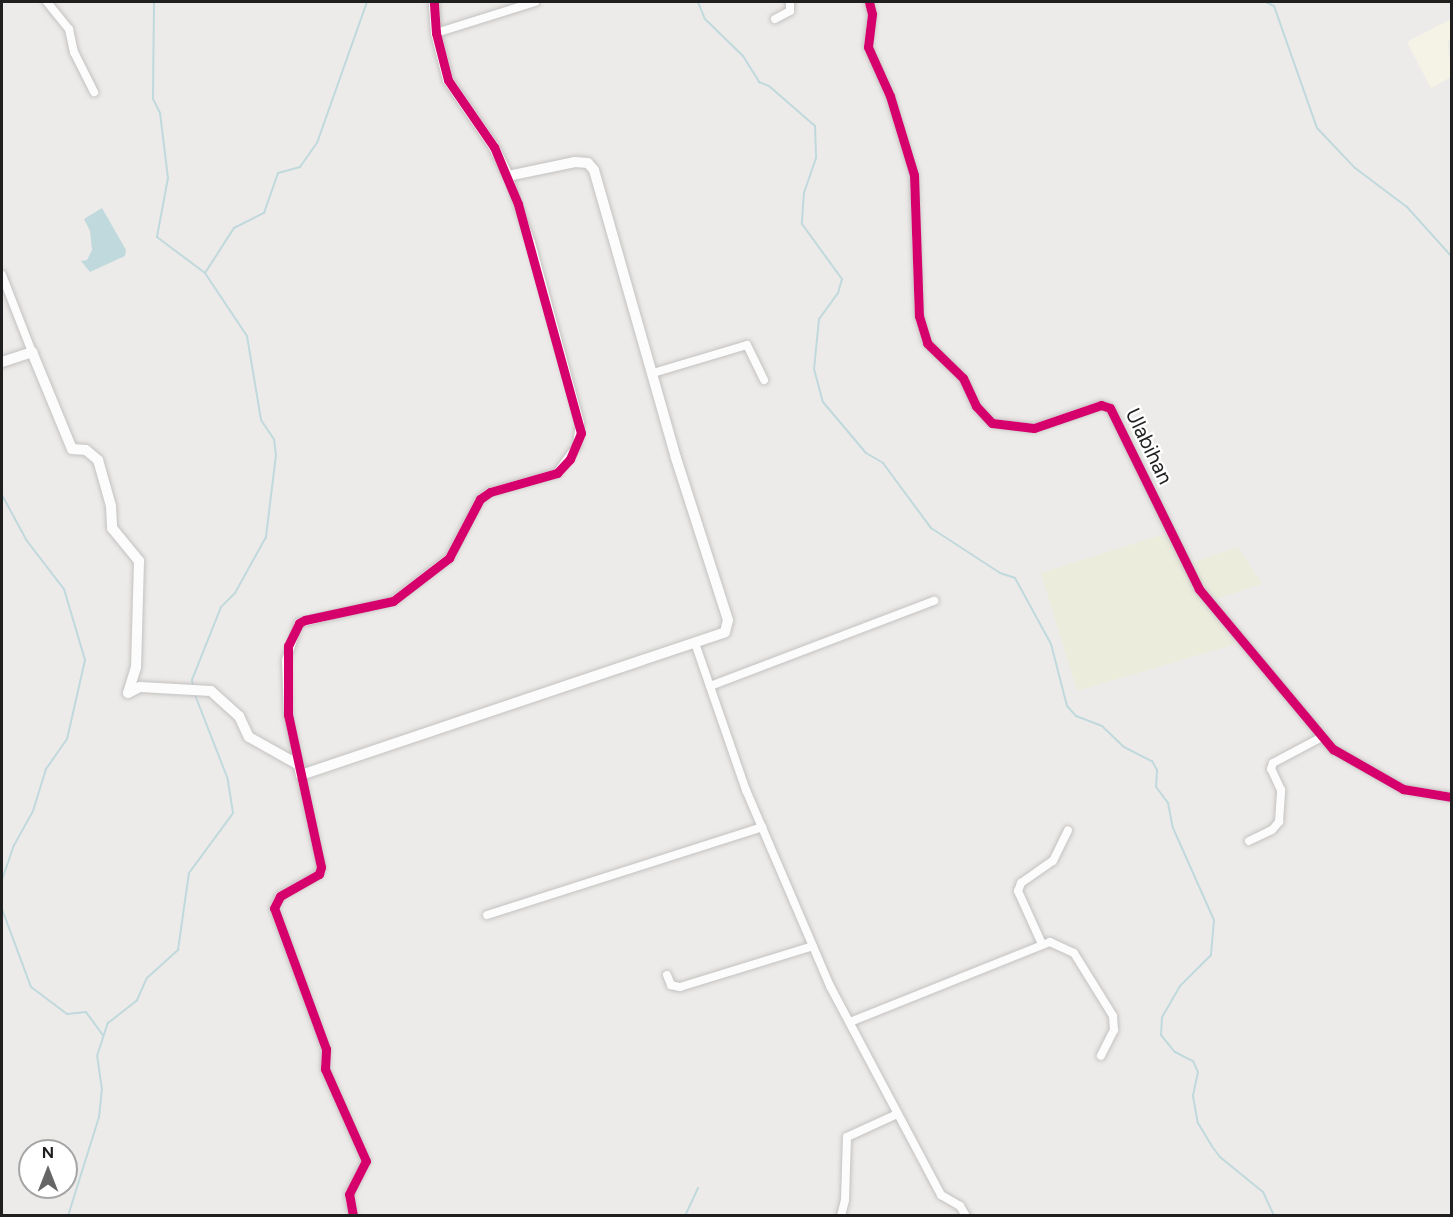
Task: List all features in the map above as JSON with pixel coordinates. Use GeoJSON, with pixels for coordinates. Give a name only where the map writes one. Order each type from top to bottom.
{"type":"FeatureCollection","features":[{"type":"Feature","properties":{"kind":"street"},"geometry":{"type":"LineString","coordinates":[[47,2],[69,29],[74,52],[94,92]]}},
{"type":"Feature","properties":{"kind":"street"},"geometry":{"type":"LineString","coordinates":[[353,1215],[349,1194],[366,1161],[325,1069],[326,1049],[273,908],[280,896],[319,874],[321,867],[288,715],[286,660],[299,623],[393,601],[449,558],[480,499],[490,492],[557,473],[570,459],[579,439],[580,423],[545,294],[508,176],[494,147],[448,80],[436,33],[434,2]]}},
{"type":"Feature","properties":{"kind":"street"},"geometry":{"type":"LineString","coordinates":[[436,33],[535,2]]}},
{"type":"Feature","properties":{"kind":"street"},"geometry":{"type":"LineString","coordinates":[[775,19],[790,11],[790,2]]}},
{"type":"Feature","properties":{"kind":"street","name":"Ulabihan"},"geometry":{"type":"LineString","coordinates":[[869,2],[872,15],[868,46],[890,96],[914,175],[919,316],[927,343],[963,378],[976,406],[992,423],[1034,428],[1101,405],[1110,408],[1199,589],[1322,737],[1333,749],[1403,789],[1452,797]]}},
{"type":"Feature","properties":{"kind":"street"},"geometry":{"type":"LineString","coordinates":[[300,770],[725,632],[728,620],[594,170],[588,163],[575,162],[508,176]]}},
{"type":"Feature","properties":{"kind":"street"},"geometry":{"type":"LineString","coordinates":[[2,275],[72,449],[86,450],[98,460],[111,506],[112,528],[136,556],[140,567],[136,667],[128,693],[140,687],[211,691],[238,716],[249,737],[300,770]]}},
{"type":"Feature","properties":{"kind":"street"},"geometry":{"type":"LineString","coordinates":[[653,373],[747,345],[764,380]]}},
{"type":"Feature","properties":{"kind":"street"},"geometry":{"type":"LineString","coordinates":[[2,362],[32,352]]}},
{"type":"Feature","properties":{"kind":"street"},"geometry":{"type":"LineString","coordinates":[[710,686],[934,601]]}},
{"type":"Feature","properties":{"kind":"street"},"geometry":{"type":"LineString","coordinates":[[695,643],[762,827],[813,946],[897,1114],[941,1195],[960,1206],[966,1215]]}},
{"type":"Feature","properties":{"kind":"street"},"geometry":{"type":"LineString","coordinates":[[1249,841],[1272,830],[1279,822],[1281,790],[1271,770],[1273,763],[1322,737]]}},
{"type":"Feature","properties":{"kind":"street"},"geometry":{"type":"LineString","coordinates":[[488,915],[762,827]]}},
{"type":"Feature","properties":{"kind":"street"},"geometry":{"type":"LineString","coordinates":[[1042,944],[1018,891],[1021,884],[1053,861],[1068,830]]}},
{"type":"Feature","properties":{"kind":"street"},"geometry":{"type":"LineString","coordinates":[[850,1022],[1042,944],[1058,944],[1074,953],[1113,1016],[1114,1030],[1101,1056]]}},
{"type":"Feature","properties":{"kind":"street"},"geometry":{"type":"LineString","coordinates":[[667,975],[671,985],[680,987],[813,946]]}},
{"type":"Feature","properties":{"kind":"street"},"geometry":{"type":"LineString","coordinates":[[840,1215],[845,1200],[847,1137],[897,1114]]}},
{"type":"Feature","properties":{"kind":"shaded area"},"geometry":{"type":"Polygon","coordinates":[[[1451,19],[1451,39],[1448,41],[1451,77],[1431,88],[1407,42],[1451,19]]]}},
{"type":"Feature","properties":{"kind":"shaded area"},"geometry":{"type":"Polygon","coordinates":[[[1167,533],[1195,593],[1236,644],[1077,691],[1041,573],[1167,533]]]}},
{"type":"Feature","properties":{"kind":"shaded area"},"geometry":{"type":"Polygon","coordinates":[[[1238,547],[1262,584],[1216,599],[1200,585],[1189,563],[1238,547]]]}},
{"type":"Feature","properties":{"kind":"water"},"geometry":{"type":"Polygon","coordinates":[[[102,208],[126,250],[125,256],[90,272],[81,261],[87,260],[92,250],[90,231],[84,219],[102,208]]]}},
{"type":"Feature","properties":{"kind":"waterway"},"geometry":{"type":"LineString","coordinates":[[154,2],[153,99],[160,113],[168,178],[157,237],[205,273],[247,336],[261,420],[274,439],[276,455],[266,537],[235,593],[221,607],[192,680],[193,686]]}},
{"type":"Feature","properties":{"kind":"waterway"},"geometry":{"type":"LineString","coordinates":[[205,273],[234,228],[264,213],[278,173],[300,167],[317,143],[367,2]]}},
{"type":"Feature","properties":{"kind":"waterway"},"geometry":{"type":"LineString","coordinates":[[698,2],[705,19],[743,56],[759,82],[769,86],[815,126],[816,158],[804,192],[802,224],[842,279],[838,293],[819,319],[814,369],[823,402],[866,453],[883,463],[931,528],[1000,573],[1015,578],[1051,644],[1067,706],[1076,716],[1102,726],[1124,747],[1152,761],[1157,770],[1156,787],[1168,803],[1173,828],[1214,920],[1211,955],[1180,986],[1162,1017],[1161,1035],[1175,1052],[1193,1061],[1198,1072],[1193,1096],[1198,1123],[1211,1145],[1220,1157],[1263,1192],[1274,1216]]}},
{"type":"Feature","properties":{"kind":"waterway"},"geometry":{"type":"LineString","coordinates":[[1266,2],[1274,6],[1317,128],[1355,168],[1407,207],[1452,257]]}},
{"type":"Feature","properties":{"kind":"waterway"},"geometry":{"type":"LineString","coordinates":[[2,495],[27,541],[64,589],[85,660],[67,739],[46,769],[33,811],[14,845],[2,879]]}},
{"type":"Feature","properties":{"kind":"waterway"},"geometry":{"type":"LineString","coordinates":[[68,1216],[99,1117],[102,1090],[97,1056],[108,1023],[137,1000],[147,978],[178,950],[189,873],[233,813],[227,777],[195,695]]}},
{"type":"Feature","properties":{"kind":"waterway"},"geometry":{"type":"LineString","coordinates":[[2,909],[31,987],[67,1014],[86,1012],[103,1035]]}},
{"type":"Feature","properties":{"kind":"waterway"},"geometry":{"type":"LineString","coordinates":[[685,1216],[698,1188]]}},
{"type":"Feature","properties":{"kind":"cycle path"},"geometry":{"type":"LineString","coordinates":[[353,1216],[349,1194],[366,1161],[325,1069],[326,1049],[274,908],[280,896],[319,874],[321,867],[288,715],[288,646],[299,623],[305,620],[393,601],[449,558],[480,499],[490,492],[557,473],[570,459],[581,433],[518,204],[494,147],[448,80],[436,33],[434,2]]}},
{"type":"Feature","properties":{"kind":"cycle path"},"geometry":{"type":"LineString","coordinates":[[869,2],[872,14],[868,47],[890,96],[914,175],[919,316],[927,343],[963,378],[976,406],[992,423],[1034,428],[1101,405],[1110,408],[1199,589],[1333,749],[1403,789],[1452,797]]}}]}
